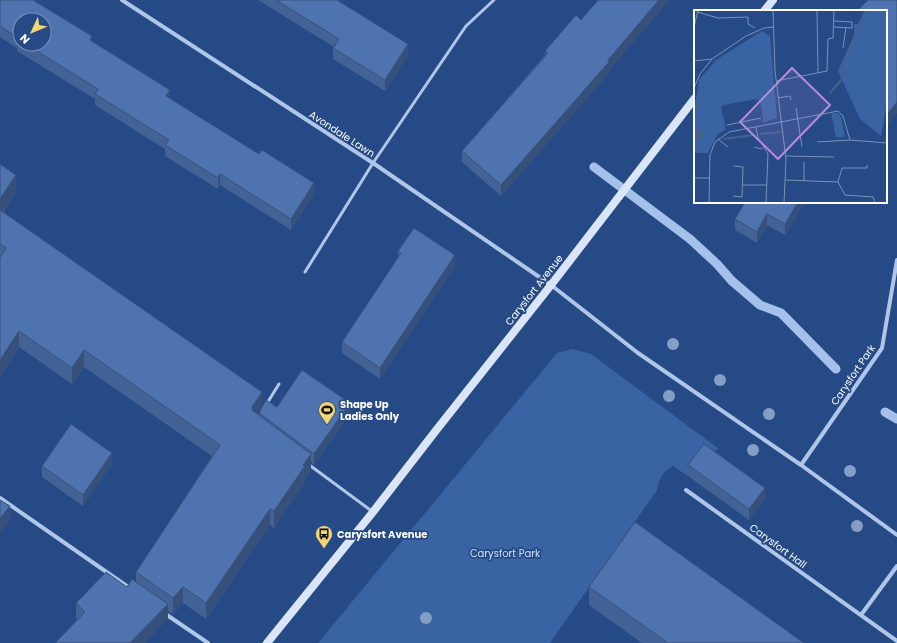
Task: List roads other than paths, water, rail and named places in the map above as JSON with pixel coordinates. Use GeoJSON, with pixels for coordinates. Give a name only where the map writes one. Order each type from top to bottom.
{"type":"FeatureCollection","features":[{"type":"Feature","properties":{"kind":"main road"},"geometry":{"type":"LineString","coordinates":[[765,10],[773,0]]}},
{"type":"Feature","properties":{"kind":"main road","name":"Carysfort Avenue"},"geometry":{"type":"LineString","coordinates":[[267,643],[373,512],[438,426],[551,285],[694,99]]}},
{"type":"Feature","properties":{"kind":"street","name":"Avondale Lawn"},"geometry":{"type":"LineString","coordinates":[[122,0],[373,163],[551,285]]}},
{"type":"Feature","properties":{"kind":"street","name":"Carysfort Park"},"geometry":{"type":"LineString","coordinates":[[801,465],[882,348],[897,260]]}},
{"type":"Feature","properties":{"kind":"street"},"geometry":{"type":"LineString","coordinates":[[551,285],[638,353],[801,465],[897,535]]}},
{"type":"Feature","properties":{"kind":"street","name":"Carysfort Hall"},"geometry":{"type":"LineString","coordinates":[[686,490],[897,641]]}},
{"type":"Feature","properties":{"kind":"street"},"geometry":{"type":"LineString","coordinates":[[0,498],[136,593]]}},
{"type":"Feature","properties":{"kind":"street"},"geometry":{"type":"LineString","coordinates":[[861,615],[897,566]]}},
{"type":"Feature","properties":{"kind":"street"},"geometry":{"type":"LineString","coordinates":[[162,611],[208,643]]}},
{"type":"Feature","properties":{"kind":"lane"},"geometry":{"type":"LineString","coordinates":[[305,272],[373,163],[466,26],[494,0]]}},
{"type":"Feature","properties":{"kind":"lane"},"geometry":{"type":"LineString","coordinates":[[265,407],[279,384]]}},
{"type":"Feature","properties":{"kind":"lane"},"geometry":{"type":"LineString","coordinates":[[303,461],[373,512]]}},
{"type":"Feature","properties":{"kind":"waterway"},"geometry":{"type":"LineString","coordinates":[[594,167],[690,239],[717,264],[732,281],[760,305],[781,313],[836,369]]}},
{"type":"Feature","properties":{"kind":"waterway"},"geometry":{"type":"LineString","coordinates":[[885,412],[897,419]]}},
{"type":"Feature","properties":{"kind":"place","name":"Shape Up Ladies Only"},"geometry":{"type":"Point","coordinates":[327,425]}},
{"type":"Feature","properties":{"kind":"place","name":"Carysfort Avenue"},"geometry":{"type":"Point","coordinates":[324,549]}}]}
